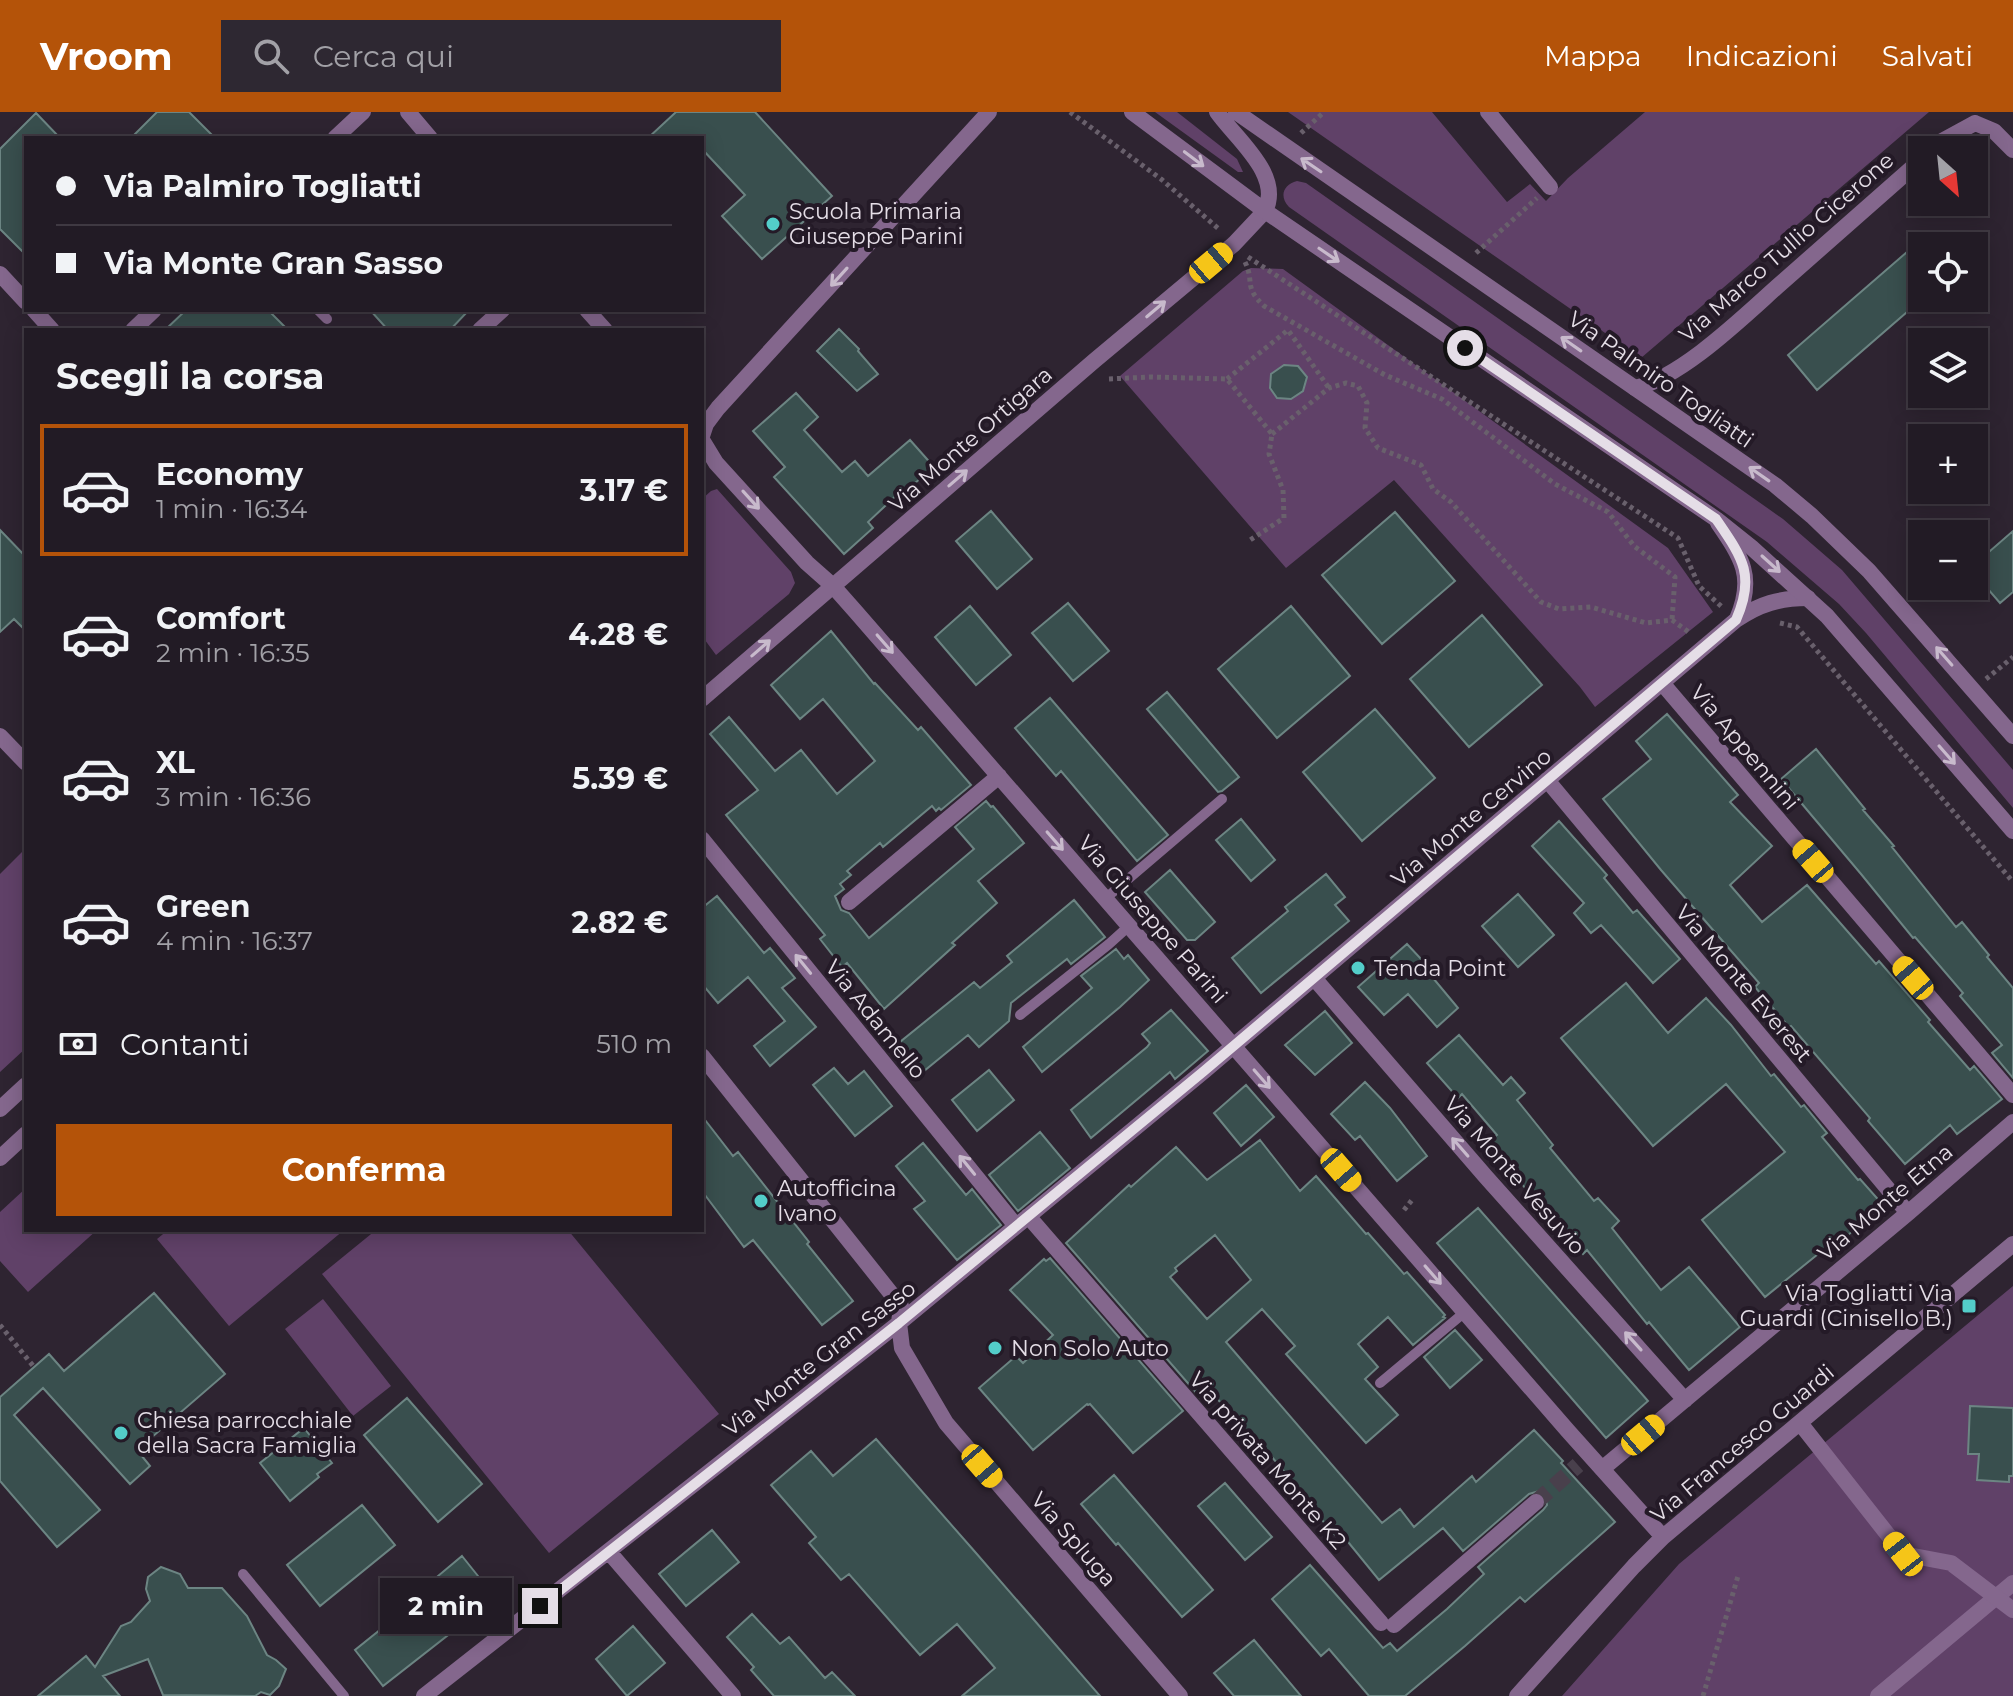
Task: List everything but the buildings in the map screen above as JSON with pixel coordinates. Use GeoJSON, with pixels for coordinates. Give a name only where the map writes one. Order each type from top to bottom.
{"type":"FeatureCollection","features":[{"type":"Feature","properties":{"kind":"street"},"geometry":{"type":"LineString","coordinates":[[337,136],[363,112]]}},
{"type":"Feature","properties":{"kind":"street"},"geometry":{"type":"LineString","coordinates":[[408,112],[428,136]]}},
{"type":"Feature","properties":{"kind":"street"},"geometry":{"type":"LineString","coordinates":[[967,137],[981,112]]}},
{"type":"Feature","properties":{"kind":"street"},"geometry":{"type":"LineString","coordinates":[[704,431],[718,408],[989,112]]}},
{"type":"Feature","properties":{"kind":"street"},"geometry":{"type":"LineString","coordinates":[[1132,112],[1265,211],[1716,519],[1751,547],[1808,598],[1847,639],[2013,831]]}},
{"type":"Feature","properties":{"kind":"street"},"geometry":{"type":"LineString","coordinates":[[1217,112],[1265,175],[1270,196],[1265,211]]}},
{"type":"Feature","properties":{"kind":"street","name":"Via Palmiro Togliatti"},"geometry":{"type":"LineString","coordinates":[[1236,112],[1775,485],[1842,543],[1894,598],[2013,736]]}},
{"type":"Feature","properties":{"kind":"street"},"geometry":{"type":"LineString","coordinates":[[1488,112],[1550,187]]}},
{"type":"Feature","properties":{"kind":"street"},"geometry":{"type":"LineString","coordinates":[[1949,136],[1974,118],[1994,131],[2013,150]]}},
{"type":"Feature","properties":{"kind":"street","name":"Via Marco Tullio Cicerone"},"geometry":{"type":"LineString","coordinates":[[1635,388],[1658,380],[1725,332],[1908,171]]}},
{"type":"Feature","properties":{"kind":"street","name":"Via Monte Ortigara"},"geometry":{"type":"LineString","coordinates":[[704,697],[1234,244],[1265,211]]}},
{"type":"Feature","properties":{"kind":"street"},"geometry":{"type":"LineString","coordinates":[[0,274],[24,300]]}},
{"type":"Feature","properties":{"kind":"street"},"geometry":{"type":"LineString","coordinates":[[36,312],[50,328]]}},
{"type":"Feature","properties":{"kind":"street"},"geometry":{"type":"LineString","coordinates":[[135,328],[152,312]]}},
{"type":"Feature","properties":{"kind":"street"},"geometry":{"type":"LineString","coordinates":[[482,328],[500,312]]}},
{"type":"Feature","properties":{"kind":"street"},"geometry":{"type":"LineString","coordinates":[[589,312],[603,328]]}},
{"type":"Feature","properties":{"kind":"street","name":"Via Giuseppe Parini"},"geometry":{"type":"LineString","coordinates":[[704,442],[716,463],[807,563],[833,586],[1465,1312],[1583,1460],[1602,1469],[1663,1537]]}},
{"type":"Feature","properties":{"kind":"street"},"geometry":{"type":"LineString","coordinates":[[1716,519],[1739,556],[1746,578],[1745,595],[1736,620]]}},
{"type":"Feature","properties":{"kind":"street","name":"Via Monte Cervino"},"geometry":{"type":"LineString","coordinates":[[1234,1046],[1736,620],[1751,610],[1782,599],[1808,598]]}},
{"type":"Feature","properties":{"kind":"street","name":"Via Appennini"},"geometry":{"type":"LineString","coordinates":[[1662,683],[2013,1095]]}},
{"type":"Feature","properties":{"kind":"street"},"geometry":{"type":"LineString","coordinates":[[0,736],[24,761]]}},
{"type":"Feature","properties":{"kind":"street"},"geometry":{"type":"LineString","coordinates":[[849,902],[999,776]]}},
{"type":"Feature","properties":{"kind":"street","name":"Via Monte Everest"},"geometry":{"type":"LineString","coordinates":[[1547,780],[1908,1213]]}},
{"type":"Feature","properties":{"kind":"street","name":"Via Adamello"},"geometry":{"type":"LineString","coordinates":[[704,841],[1022,1221]]}},
{"type":"Feature","properties":{"kind":"street","name":"Via Monte Vesuvio"},"geometry":{"type":"LineString","coordinates":[[1314,978],[1685,1400]]}},
{"type":"Feature","properties":{"kind":"street","name":"Via Monte Gran Sasso"},"geometry":{"type":"LineString","coordinates":[[424,1696],[899,1323],[1234,1046]]}},
{"type":"Feature","properties":{"kind":"street","name":"Via Spluga"},"geometry":{"type":"LineString","coordinates":[[704,1059],[901,1306],[899,1323],[902,1348],[946,1423],[1180,1696]]}},
{"type":"Feature","properties":{"kind":"street"},"geometry":{"type":"LineString","coordinates":[[0,1109],[24,1087]]}},
{"type":"Feature","properties":{"kind":"street","name":"Via Monte Etna"},"geometry":{"type":"LineString","coordinates":[[1602,1469],[2013,1122]]}},
{"type":"Feature","properties":{"kind":"street"},"geometry":{"type":"LineString","coordinates":[[0,1158],[24,1136]]}},
{"type":"Feature","properties":{"kind":"street","name":"Via privata Monte K2"},"geometry":{"type":"LineString","coordinates":[[1022,1221],[1387,1624],[1536,1502]]}},
{"type":"Feature","properties":{"kind":"street","name":"Via Francesco Guardi"},"geometry":{"type":"LineString","coordinates":[[1517,1696],[1663,1537],[2013,1244]]}},
{"type":"Feature","properties":{"kind":"street"},"geometry":{"type":"LineString","coordinates":[[1800,1423],[1903,1554],[1951,1563],[2013,1610]]}},
{"type":"Feature","properties":{"kind":"street"},"geometry":{"type":"LineString","coordinates":[[609,1552],[733,1696]]}},
{"type":"Feature","properties":{"kind":"street"},"geometry":{"type":"LineString","coordinates":[[1878,1696],[2013,1583]]}},
{"type":"Feature","properties":{"kind":"lane"},"geometry":{"type":"LineString","coordinates":[[320,312],[327,319]]}},
{"type":"Feature","properties":{"kind":"lane"},"geometry":{"type":"LineString","coordinates":[[1106,898],[1222,799]]}},
{"type":"Feature","properties":{"kind":"lane"},"geometry":{"type":"LineString","coordinates":[[1020,1015],[1129,926]]}},
{"type":"Feature","properties":{"kind":"lane"},"geometry":{"type":"LineString","coordinates":[[1380,1383],[1465,1312]]}},
{"type":"Feature","properties":{"kind":"lane"},"geometry":{"type":"LineString","coordinates":[[243,1574],[344,1696]]}},
{"type":"Feature","properties":{"kind":"path"},"geometry":{"type":"LineString","coordinates":[[1070,112],[1161,179],[1221,231]]}},
{"type":"Feature","properties":{"kind":"path"},"geometry":{"type":"LineString","coordinates":[[1285,147],[1324,112]]}},
{"type":"Feature","properties":{"kind":"path"},"geometry":{"type":"LineString","coordinates":[[1460,267],[1550,187]]}},
{"type":"Feature","properties":{"kind":"path"},"geometry":{"type":"LineString","coordinates":[[1672,620],[1675,577],[1634,546],[1608,512],[1555,484],[1442,399],[1385,375],[1264,306],[1249,286],[1246,259],[1678,538],[1699,586],[1736,620]]}},
{"type":"Feature","properties":{"kind":"path"},"geometry":{"type":"LineString","coordinates":[[1109,379],[1227,379],[1288,330],[1329,388]]}},
{"type":"Feature","properties":{"kind":"path"},"geometry":{"type":"LineString","coordinates":[[1227,379],[1272,434]]}},
{"type":"Feature","properties":{"kind":"path"},"geometry":{"type":"LineString","coordinates":[[1250,540],[1284,518],[1283,490],[1269,454],[1272,434],[1329,388],[1346,383],[1358,386],[1367,403],[1365,428],[1378,448],[1421,465],[1433,489],[1451,502],[1541,602],[1559,609],[1591,607],[1646,623],[1672,620],[1693,637]]}},
{"type":"Feature","properties":{"kind":"path"},"geometry":{"type":"LineString","coordinates":[[1769,620],[1797,627],[2013,882]]}},
{"type":"Feature","properties":{"kind":"path"},"geometry":{"type":"LineString","coordinates":[[1973,690],[2013,657]]}},
{"type":"Feature","properties":{"kind":"path"},"geometry":{"type":"LineString","coordinates":[[1404,1210],[1412,1200]]}},
{"type":"Feature","properties":{"kind":"path"},"geometry":{"type":"LineString","coordinates":[[0,1325],[34,1367]]}},
{"type":"Feature","properties":{"kind":"path"},"geometry":{"type":"LineString","coordinates":[[1703,1696],[1738,1576]]}},
{"type":"Feature","properties":{"kind":"shaded area"},"geometry":{"type":"Polygon","coordinates":[[[1155,112],[1177,112],[1237,159],[1243,172],[1238,172],[1155,112]]]}},
{"type":"Feature","properties":{"kind":"shaded area"},"geometry":{"type":"Polygon","coordinates":[[[1288,112],[1432,112],[1507,202],[1530,184],[1546,201],[1645,112],[1929,112],[1641,358],[1288,112]]]}},
{"type":"Feature","properties":{"kind":"shaded area"},"geometry":{"type":"Polygon","coordinates":[[[1297,181],[1306,183],[1783,519],[1842,570],[2013,770],[2013,808],[1839,604],[1767,542],[1289,207],[1284,191],[1297,181]]]}},
{"type":"Feature","properties":{"kind":"shaded area"},"geometry":{"type":"Polygon","coordinates":[[[1251,268],[1283,269],[1668,548],[1713,612],[1595,707],[1394,480],[1286,568],[1120,376],[1243,271],[1251,268]]]}},
{"type":"Feature","properties":{"kind":"shaded area"},"geometry":{"type":"Polygon","coordinates":[[[717,489],[791,572],[795,583],[789,594],[716,655],[704,639],[704,497],[717,489]]]}},
{"type":"Feature","properties":{"kind":"shaded area"},"geometry":{"type":"Polygon","coordinates":[[[24,850],[24,1050],[0,1072],[0,874],[24,850]]]}},
{"type":"Feature","properties":{"kind":"shaded area"},"geometry":{"type":"Polygon","coordinates":[[[24,1190],[24,1232],[95,1232],[28,1292],[0,1261],[0,1212],[24,1190]]]}},
{"type":"Feature","properties":{"kind":"shaded area"},"geometry":{"type":"Polygon","coordinates":[[[166,1232],[342,1232],[229,1326],[157,1239],[166,1232]]]}},
{"type":"Feature","properties":{"kind":"shaded area"},"geometry":{"type":"Polygon","coordinates":[[[374,1232],[570,1232],[719,1414],[549,1553],[322,1274],[374,1232]]]}},
{"type":"Feature","properties":{"kind":"shaded area"},"geometry":{"type":"Polygon","coordinates":[[[2013,1286],[2013,1696],[1562,1696],[1679,1564],[2013,1286]]]}},
{"type":"Feature","properties":{"kind":"shaded area"},"geometry":{"type":"Polygon","coordinates":[[[323,1299],[391,1386],[353,1416],[285,1329],[323,1299]]]}},
{"type":"Feature","properties":{"kind":"tunnel"},"geometry":{"type":"LineString","coordinates":[[1536,1502],[1578,1465]]}},
{"type":"Feature","properties":{"kind":"place","name":"Scuola Primaria Giuseppe Parini"},"geometry":{"type":"Point","coordinates":[773,224]}},
{"type":"Feature","properties":{"kind":"place","name":"Tenda Point"},"geometry":{"type":"Point","coordinates":[1358,968]}},
{"type":"Feature","properties":{"kind":"place","name":"Autofficina Ivano"},"geometry":{"type":"Point","coordinates":[761,1201]}},
{"type":"Feature","properties":{"kind":"place","name":"Via Togliatti Via Guardi (Cinisello B.)"},"geometry":{"type":"Point","coordinates":[1969,1306]}},
{"type":"Feature","properties":{"kind":"place","name":"Non Solo Auto"},"geometry":{"type":"Point","coordinates":[995,1348]}},
{"type":"Feature","properties":{"kind":"place","name":"Chiesa parrocchiale della Sacra Famiglia"},"geometry":{"type":"Point","coordinates":[121,1433]}},
{"type":"Feature","properties":{"kind":"route"},"geometry":{"type":"LineString","coordinates":[[540,1606],[899,1323],[1204,1071],[1736,620],[1747,587],[1746,578],[1739,556],[1716,519],[1465,348]]}}]}
